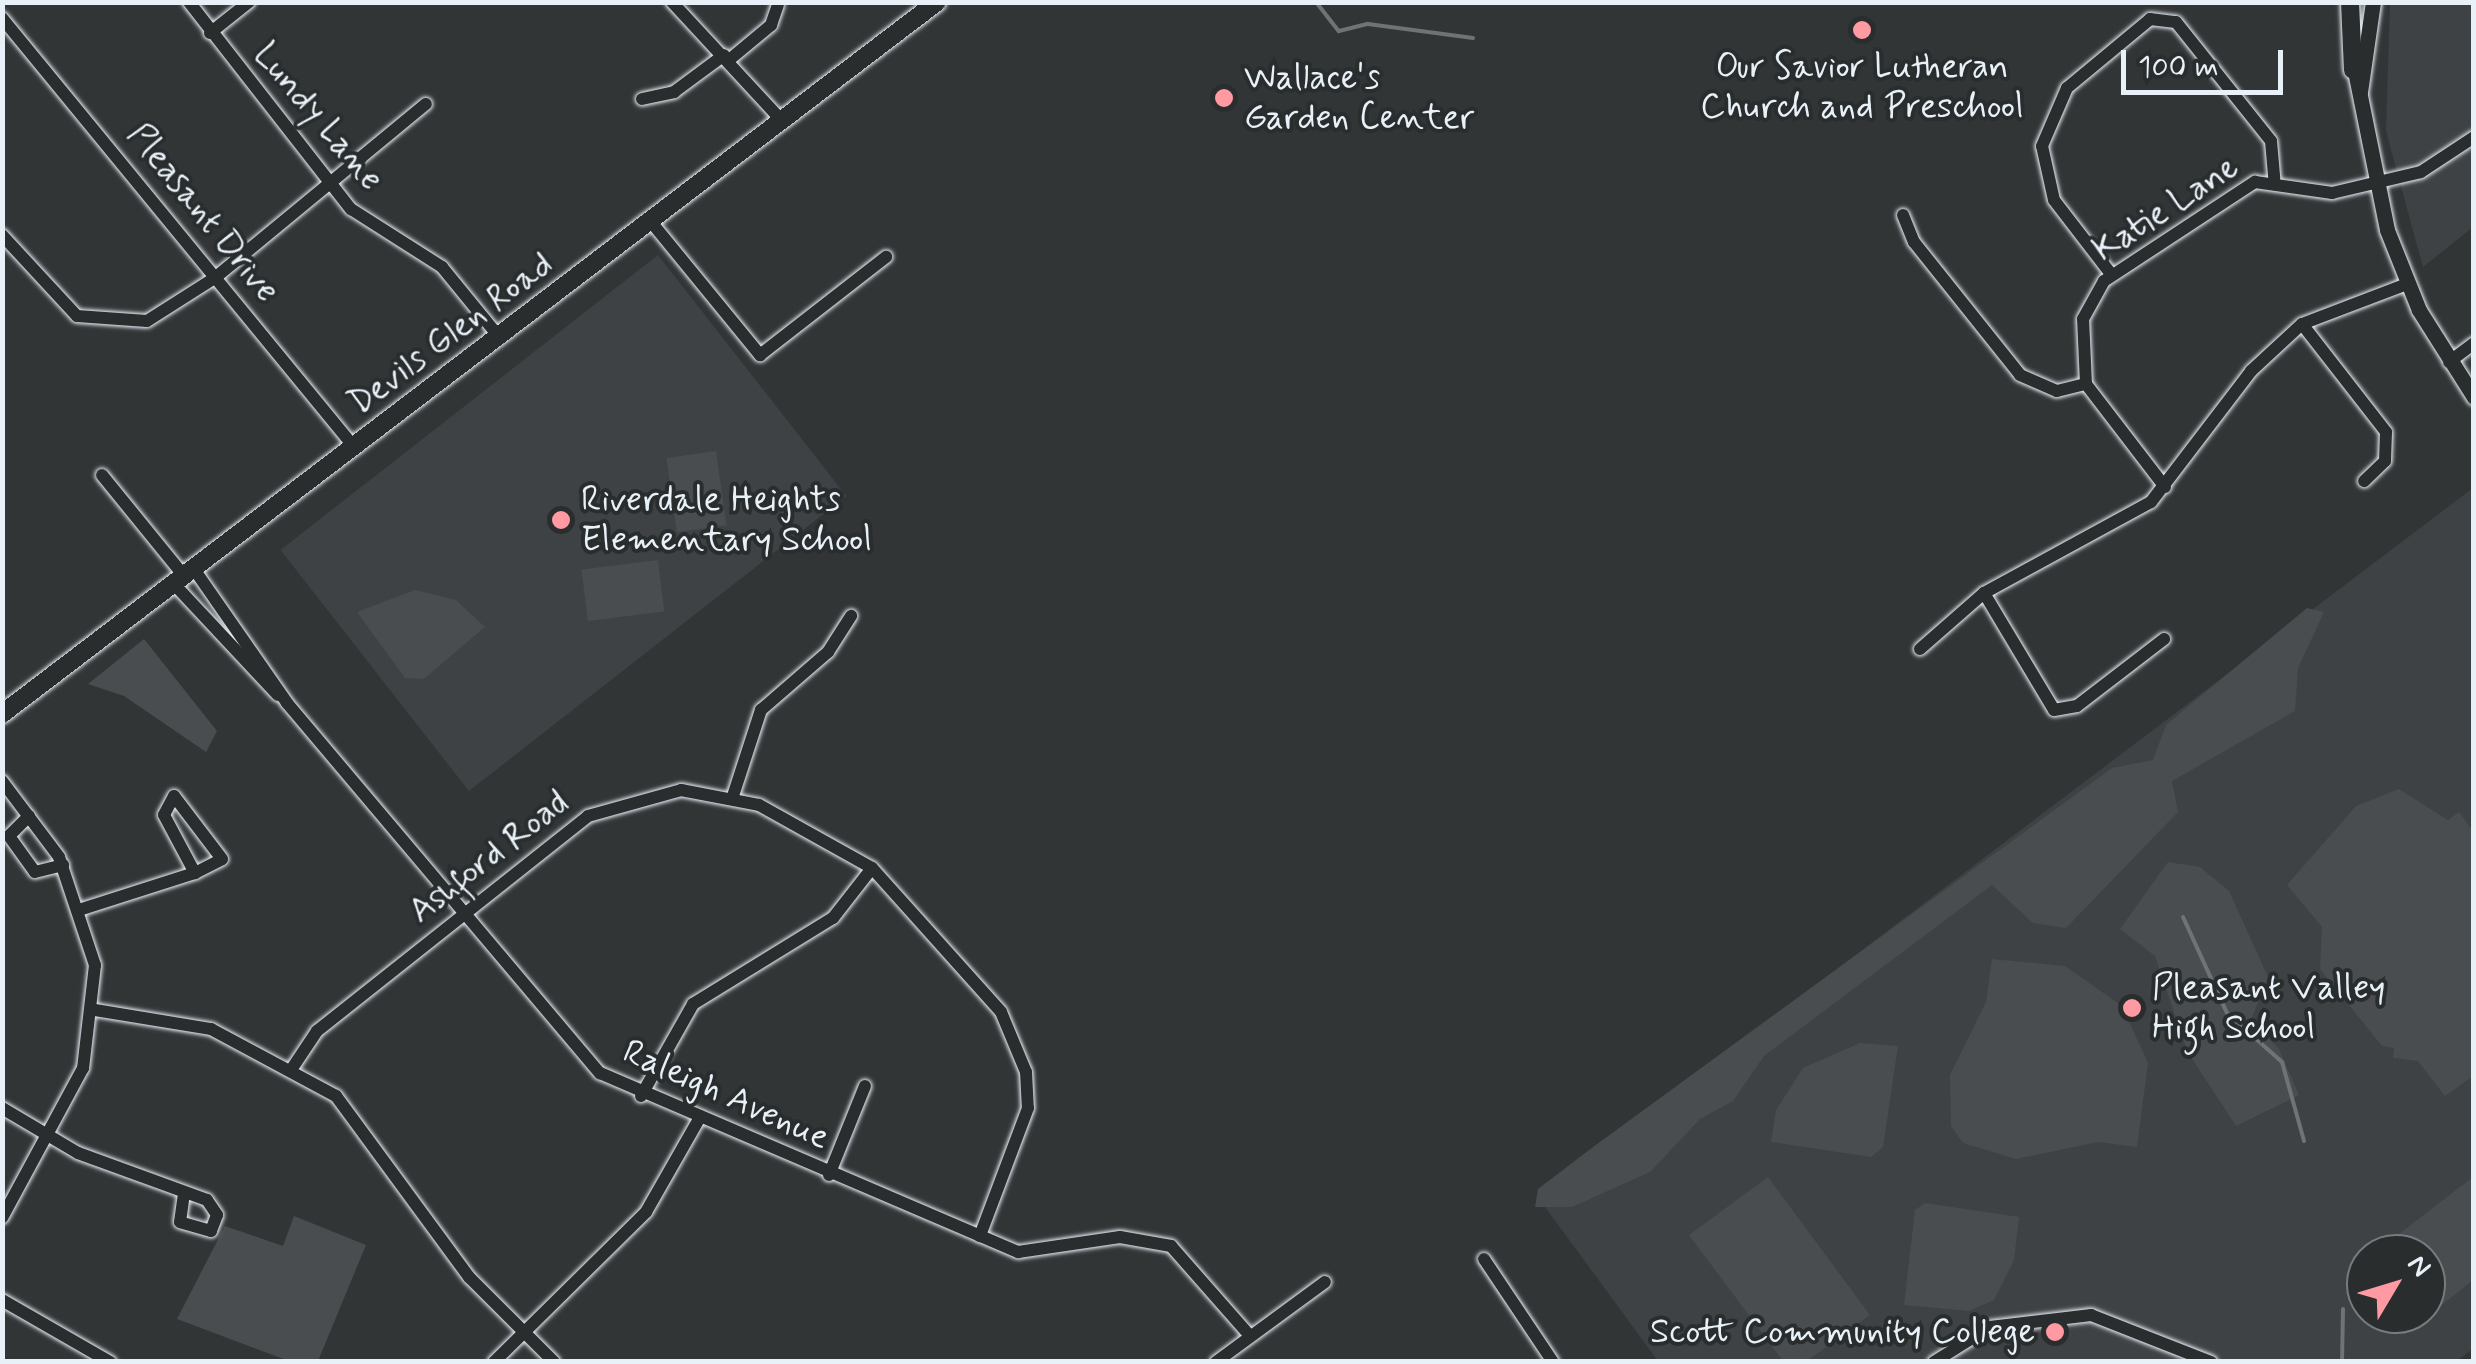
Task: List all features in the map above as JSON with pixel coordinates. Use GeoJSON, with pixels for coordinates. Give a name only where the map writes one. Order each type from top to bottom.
{"type":"FeatureCollection","features":[{"type":"Feature","properties":{"kind":"main road","name":"Devils Glen Road"},"geometry":{"type":"LineString","coordinates":[[2,714],[652,223],[937,2]]}},
{"type":"Feature","properties":{"kind":"main road"},"geometry":{"type":"LineString","coordinates":[[2350,2],[2353,70]]}},
{"type":"Feature","properties":{"kind":"street","name":"Lundy Lane"},"geometry":{"type":"LineString","coordinates":[[190,2],[329,184],[369,222],[442,267],[500,338]]}},
{"type":"Feature","properties":{"kind":"street"},"geometry":{"type":"LineString","coordinates":[[210,33],[249,2]]}},
{"type":"Feature","properties":{"kind":"street"},"geometry":{"type":"LineString","coordinates":[[672,2],[783,122]]}},
{"type":"Feature","properties":{"kind":"street"},"geometry":{"type":"LineString","coordinates":[[2358,2],[2353,70],[2374,184],[2406,284],[2449,362],[2474,397]]}},
{"type":"Feature","properties":{"kind":"street"},"geometry":{"type":"LineString","coordinates":[[2360,92],[2374,2]]}},
{"type":"Feature","properties":{"kind":"street"},"geometry":{"type":"LineString","coordinates":[[642,98],[674,92],[726,58],[771,25],[778,5]]}},
{"type":"Feature","properties":{"kind":"street","name":"Pleasant Drive"},"geometry":{"type":"LineString","coordinates":[[2,18],[355,448]]}},
{"type":"Feature","properties":{"kind":"street"},"geometry":{"type":"LineString","coordinates":[[2111,274],[2054,200],[2044,131],[2079,77],[2150,19],[2176,22],[2274,146],[2274,179]]}},
{"type":"Feature","properties":{"kind":"street"},"geometry":{"type":"LineString","coordinates":[[4,238],[54,296],[93,322],[166,314],[426,104]]}},
{"type":"Feature","properties":{"kind":"street","name":"Katie Lane"},"geometry":{"type":"LineString","coordinates":[[2086,384],[2082,319],[2111,274],[2246,186],[2274,179],[2324,193],[2374,184],[2437,165],[2474,138]]}},
{"type":"Feature","properties":{"kind":"street"},"geometry":{"type":"LineString","coordinates":[[1903,215],[2020,376],[2057,391],[2086,384],[2165,486]]}},
{"type":"Feature","properties":{"kind":"street"},"geometry":{"type":"LineString","coordinates":[[652,223],[760,355],[886,258]]}},
{"type":"Feature","properties":{"kind":"street"},"geometry":{"type":"LineString","coordinates":[[1920,649],[1984,593],[2140,510],[2165,486],[2244,380],[2302,324],[2406,284]]}},
{"type":"Feature","properties":{"kind":"street"},"geometry":{"type":"LineString","coordinates":[[2302,324],[2386,432],[2384,461],[2364,481]]}},
{"type":"Feature","properties":{"kind":"street"},"geometry":{"type":"LineString","coordinates":[[2449,362],[2474,343]]}},
{"type":"Feature","properties":{"kind":"street"},"geometry":{"type":"LineString","coordinates":[[102,475],[184,577]]}},
{"type":"Feature","properties":{"kind":"street","name":"Raleigh Avenue"},"geometry":{"type":"LineString","coordinates":[[184,577],[600,1073],[698,1121],[980,1236],[1037,1254],[1120,1236],[1156,1241],[1201,1270],[1250,1336]]}},
{"type":"Feature","properties":{"kind":"street","name":"Raleigh Avenue"},"geometry":{"type":"LineString","coordinates":[[184,577],[287,702]]}},
{"type":"Feature","properties":{"kind":"street"},"geometry":{"type":"LineString","coordinates":[[1984,593],[2054,710],[2078,706],[2164,639]]}},
{"type":"Feature","properties":{"kind":"street"},"geometry":{"type":"LineString","coordinates":[[732,799],[761,710],[828,652],[851,616]]}},
{"type":"Feature","properties":{"kind":"street"},"geometry":{"type":"LineString","coordinates":[[2,781],[63,866],[82,910],[95,1010],[83,1068],[2,1218]]}},
{"type":"Feature","properties":{"kind":"street","name":"Ashford Road"},"geometry":{"type":"LineString","coordinates":[[291,1070],[318,1031],[612,804],[681,790],[732,799],[820,834],[872,868],[1001,1012],[1026,1072],[1028,1108],[980,1236]]}},
{"type":"Feature","properties":{"kind":"street"},"geometry":{"type":"LineString","coordinates":[[82,910],[194,872],[222,850],[174,796],[164,814],[194,872]]}},
{"type":"Feature","properties":{"kind":"street"},"geometry":{"type":"LineString","coordinates":[[29,816],[9,836],[35,872],[63,866]]}},
{"type":"Feature","properties":{"kind":"street"},"geometry":{"type":"LineString","coordinates":[[641,1096],[693,1004],[834,918],[872,868]]}},
{"type":"Feature","properties":{"kind":"street"},"geometry":{"type":"LineString","coordinates":[[95,1010],[210,1029],[291,1070],[353,1113],[445,1246],[554,1362]]}},
{"type":"Feature","properties":{"kind":"street"},"geometry":{"type":"LineString","coordinates":[[829,1175],[865,1086]]}},
{"type":"Feature","properties":{"kind":"street"},"geometry":{"type":"LineString","coordinates":[[2,1108],[48,1136],[184,1193]]}},
{"type":"Feature","properties":{"kind":"street"},"geometry":{"type":"LineString","coordinates":[[494,1362],[646,1212],[698,1121]]}},
{"type":"Feature","properties":{"kind":"street"},"geometry":{"type":"LineString","coordinates":[[1484,1259],[1552,1361]]}},
{"type":"Feature","properties":{"kind":"street"},"geometry":{"type":"LineString","coordinates":[[1216,1362],[1325,1282]]}},
{"type":"Feature","properties":{"kind":"street"},"geometry":{"type":"LineString","coordinates":[[2,1300],[110,1362]]}},
{"type":"Feature","properties":{"kind":"street"},"geometry":{"type":"LineString","coordinates":[[1934,1362],[1990,1327],[2090,1315],[2211,1362]]}},
{"type":"Feature","properties":{"kind":"shaded area"},"geometry":{"type":"Polygon","coordinates":[[[2390,3],[2473,3],[2473,227],[2423,267],[2386,131],[2390,3]]]}},
{"type":"Feature","properties":{"kind":"shaded area","name":"Riverdale Heights Elementary School"},"geometry":{"type":"Polygon","coordinates":[[[658,255],[846,496],[469,791],[281,550],[658,255]]]}},
{"type":"Feature","properties":{"kind":"shaded area"},"geometry":{"type":"Polygon","coordinates":[[[716,451],[726,525],[677,532],[666,458],[716,451]]]}},
{"type":"Feature","properties":{"kind":"shaded area","name":"Pleasant Valley High School"},"geometry":{"type":"Polygon","coordinates":[[[2473,488],[2473,1349],[2455,1362],[1658,1361],[1537,1196],[2473,488]]]}},
{"type":"Feature","properties":{"kind":"shaded area"},"geometry":{"type":"Polygon","coordinates":[[[658,560],[664,612],[588,621],[582,569],[658,560]]]}},
{"type":"Feature","properties":{"kind":"shaded area"},"geometry":{"type":"Polygon","coordinates":[[[415,590],[456,600],[485,627],[424,679],[405,678],[357,612],[415,590]]]}},
{"type":"Feature","properties":{"kind":"shaded area"},"geometry":{"type":"Polygon","coordinates":[[[2307,608],[2324,612],[2298,668],[2295,711],[2172,781],[2178,812],[2066,928],[2033,923],[1992,885],[1764,1056],[1733,1101],[1700,1119],[1650,1172],[1572,1207],[1535,1207],[1538,1189],[1593,1147],[2112,768],[2153,760],[2166,725],[2307,608]]]}},
{"type":"Feature","properties":{"kind":"shaded area"},"geometry":{"type":"Polygon","coordinates":[[[144,639],[217,731],[206,752],[124,696],[88,684],[144,639]]]}},
{"type":"Feature","properties":{"kind":"shaded area"},"geometry":{"type":"Polygon","coordinates":[[[2399,789],[2448,820],[2459,812],[2473,831],[2473,1076],[2445,1096],[2418,1061],[2393,1058],[2394,1048],[2382,1046],[2320,969],[2322,927],[2287,885],[2356,806],[2399,789]]]}},
{"type":"Feature","properties":{"kind":"shaded area"},"geometry":{"type":"Polygon","coordinates":[[[2168,862],[2200,867],[2229,891],[2268,977],[2251,1020],[2279,1049],[2299,1095],[2236,1126],[2187,1051],[2155,956],[2120,929],[2168,862]]]}},
{"type":"Feature","properties":{"kind":"shaded area"},"geometry":{"type":"Polygon","coordinates":[[[1992,959],[2065,966],[2122,1006],[2148,1063],[2137,1147],[2098,1142],[2016,1159],[1963,1143],[1951,1126],[1950,1075],[1986,1002],[1992,959]]]}},
{"type":"Feature","properties":{"kind":"shaded area"},"geometry":{"type":"Polygon","coordinates":[[[1860,1043],[1898,1046],[1883,1147],[1871,1157],[1771,1142],[1776,1110],[1803,1068],[1860,1043]]]}},
{"type":"Feature","properties":{"kind":"shaded area"},"geometry":{"type":"Polygon","coordinates":[[[1768,1177],[1870,1315],[1807,1361],[1783,1361],[1689,1235],[1768,1177]]]}},
{"type":"Feature","properties":{"kind":"shaded area"},"geometry":{"type":"Polygon","coordinates":[[[2473,1177],[2473,1280],[2446,1302],[2446,1234],[2399,1234],[2473,1177]]]}},
{"type":"Feature","properties":{"kind":"shaded area"},"geometry":{"type":"Polygon","coordinates":[[[1925,1203],[2019,1217],[2014,1260],[1994,1300],[1969,1311],[1904,1305],[1915,1210],[1925,1203]]]}},
{"type":"Feature","properties":{"kind":"shaded area"},"geometry":{"type":"Polygon","coordinates":[[[294,1216],[366,1245],[318,1361],[289,1361],[177,1319],[225,1226],[283,1246],[294,1216]]]}},
{"type":"Feature","properties":{"kind":"waterway"},"geometry":{"type":"LineString","coordinates":[[1316,2],[1339,31],[1368,24],[1473,38]]}},
{"type":"Feature","properties":{"kind":"waterway"},"geometry":{"type":"LineString","coordinates":[[2183,917],[2227,1013],[2282,1062],[2304,1141]]}},
{"type":"Feature","properties":{"kind":"waterway"},"geometry":{"type":"LineString","coordinates":[[2342,1362],[2343,1309]]}},
{"type":"Feature","properties":{"kind":"place","name":"Our Savior Lutheran Church and Preschool"},"geometry":{"type":"Point","coordinates":[1862,30]}},
{"type":"Feature","properties":{"kind":"place","name":"Wallace's Garden Center"},"geometry":{"type":"Point","coordinates":[1224,98]}},
{"type":"Feature","properties":{"kind":"place","name":"Riverdale Heights Elementary School"},"geometry":{"type":"Point","coordinates":[561,520]}},
{"type":"Feature","properties":{"kind":"place","name":"Pleasant Valley High School"},"geometry":{"type":"Point","coordinates":[2132,1008]}},
{"type":"Feature","properties":{"kind":"place","name":"Scott Community College"},"geometry":{"type":"Point","coordinates":[2055,1332]}}]}
